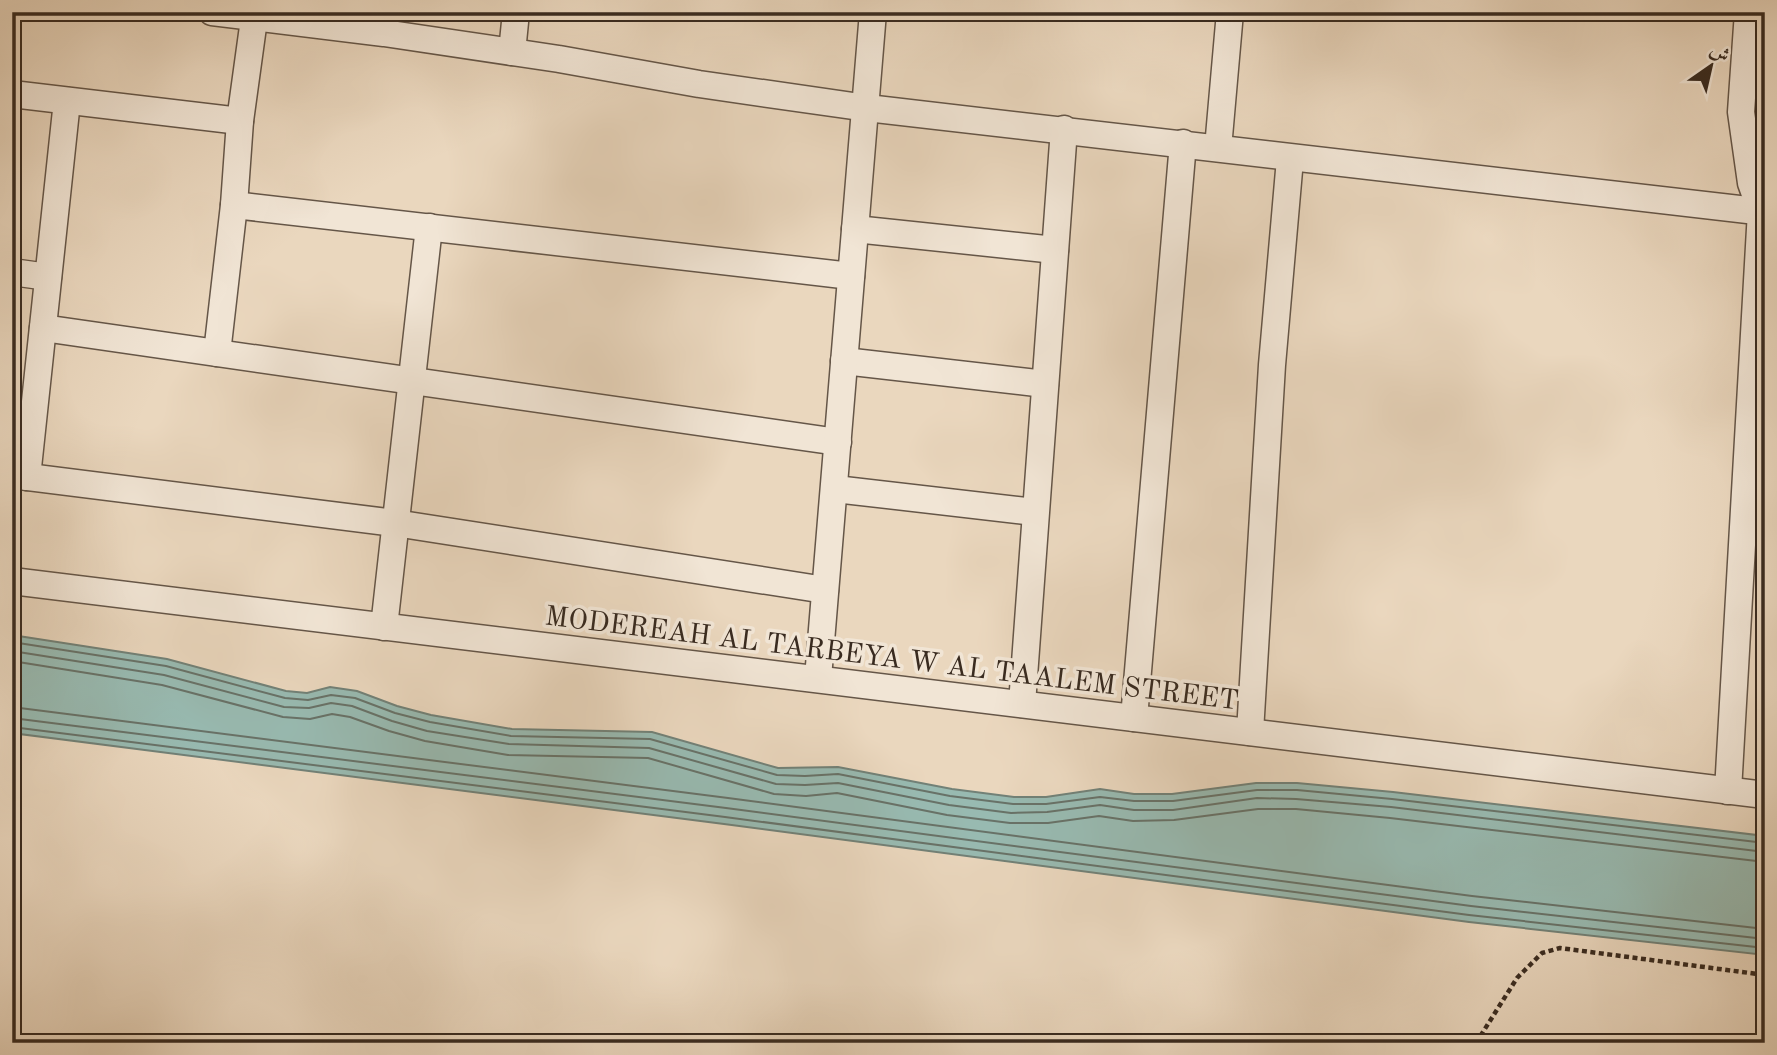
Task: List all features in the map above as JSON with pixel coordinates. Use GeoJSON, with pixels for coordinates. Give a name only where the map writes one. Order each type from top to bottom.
{"type":"FeatureCollection","features":[{"type":"Feature","properties":{"kind":"street"},"geometry":{"type":"LineString","coordinates":[[212,12],[385,22],[512,52],[686,82],[867,108],[1183,143],[1290,159],[1763,211]]}},
{"type":"Feature","properties":{"kind":"street"},"geometry":{"type":"LineString","coordinates":[[512,52],[516,12]]}},
{"type":"Feature","properties":{"kind":"street"},"geometry":{"type":"LineString","coordinates":[[818,678],[873,12]]}},
{"type":"Feature","properties":{"kind":"street"},"geometry":{"type":"LineString","coordinates":[[1218,148],[1230,12]]}},
{"type":"Feature","properties":{"kind":"street"},"geometry":{"type":"LineString","coordinates":[[1728,791],[1763,211],[1751,183],[1741,112],[1748,12]]}},
{"type":"Feature","properties":{"kind":"street"},"geometry":{"type":"LineString","coordinates":[[217,353],[234,205],[240,121],[254,15]]}},
{"type":"Feature","properties":{"kind":"street"},"geometry":{"type":"LineString","coordinates":[[12,94],[240,121]]}},
{"type":"Feature","properties":{"kind":"street"},"geometry":{"type":"LineString","coordinates":[[67,101],[43,328],[19,476],[395,523],[825,590]]}},
{"type":"Feature","properties":{"kind":"street"},"geometry":{"type":"LineString","coordinates":[[1022,704],[1064,129]]}},
{"type":"Feature","properties":{"kind":"street"},"geometry":{"type":"LineString","coordinates":[[1134,718],[1183,143]]}},
{"type":"Feature","properties":{"kind":"street"},"geometry":{"type":"LineString","coordinates":[[1250,732],[1272,365],[1290,159]]}},
{"type":"Feature","properties":{"kind":"street"},"geometry":{"type":"LineString","coordinates":[[234,205],[851,276]]}},
{"type":"Feature","properties":{"kind":"street"},"geometry":{"type":"LineString","coordinates":[[384,627],[429,227]]}},
{"type":"Feature","properties":{"kind":"street"},"geometry":{"type":"LineString","coordinates":[[855,229],[1055,250]]}},
{"type":"Feature","properties":{"kind":"street"},"geometry":{"type":"LineString","coordinates":[[12,272],[48,277]]}},
{"type":"Feature","properties":{"kind":"street"},"geometry":{"type":"LineString","coordinates":[[43,328],[838,442]]}},
{"type":"Feature","properties":{"kind":"street"},"geometry":{"type":"LineString","coordinates":[[844,361],[1045,384]]}},
{"type":"Feature","properties":{"kind":"street"},"geometry":{"type":"LineString","coordinates":[[835,489],[1035,512]]}},
{"type":"Feature","properties":{"kind":"street","name":"MODEREAH AL TARBEYA W AL TAALEM STREET"},"geometry":{"type":"LineString","coordinates":[[12,581],[1765,796]]}},
{"type":"Feature","properties":{"kind":"path"},"geometry":{"type":"LineString","coordinates":[[1476,1043],[1517,978],[1533,959],[1551,950],[1560,948],[1765,975]]}},
{"type":"Feature","properties":{"kind":"water"},"geometry":{"type":"Polygon","coordinates":[[[12,635],[167,659],[286,691],[307,693],[330,687],[357,691],[431,715],[512,729],[652,732],[778,768],[838,767],[952,789],[1014,797],[1046,797],[1100,789],[1134,794],[1172,794],[1256,783],[1297,783],[1765,836],[1765,955],[1469,922],[12,733],[12,635]]]}}]}
